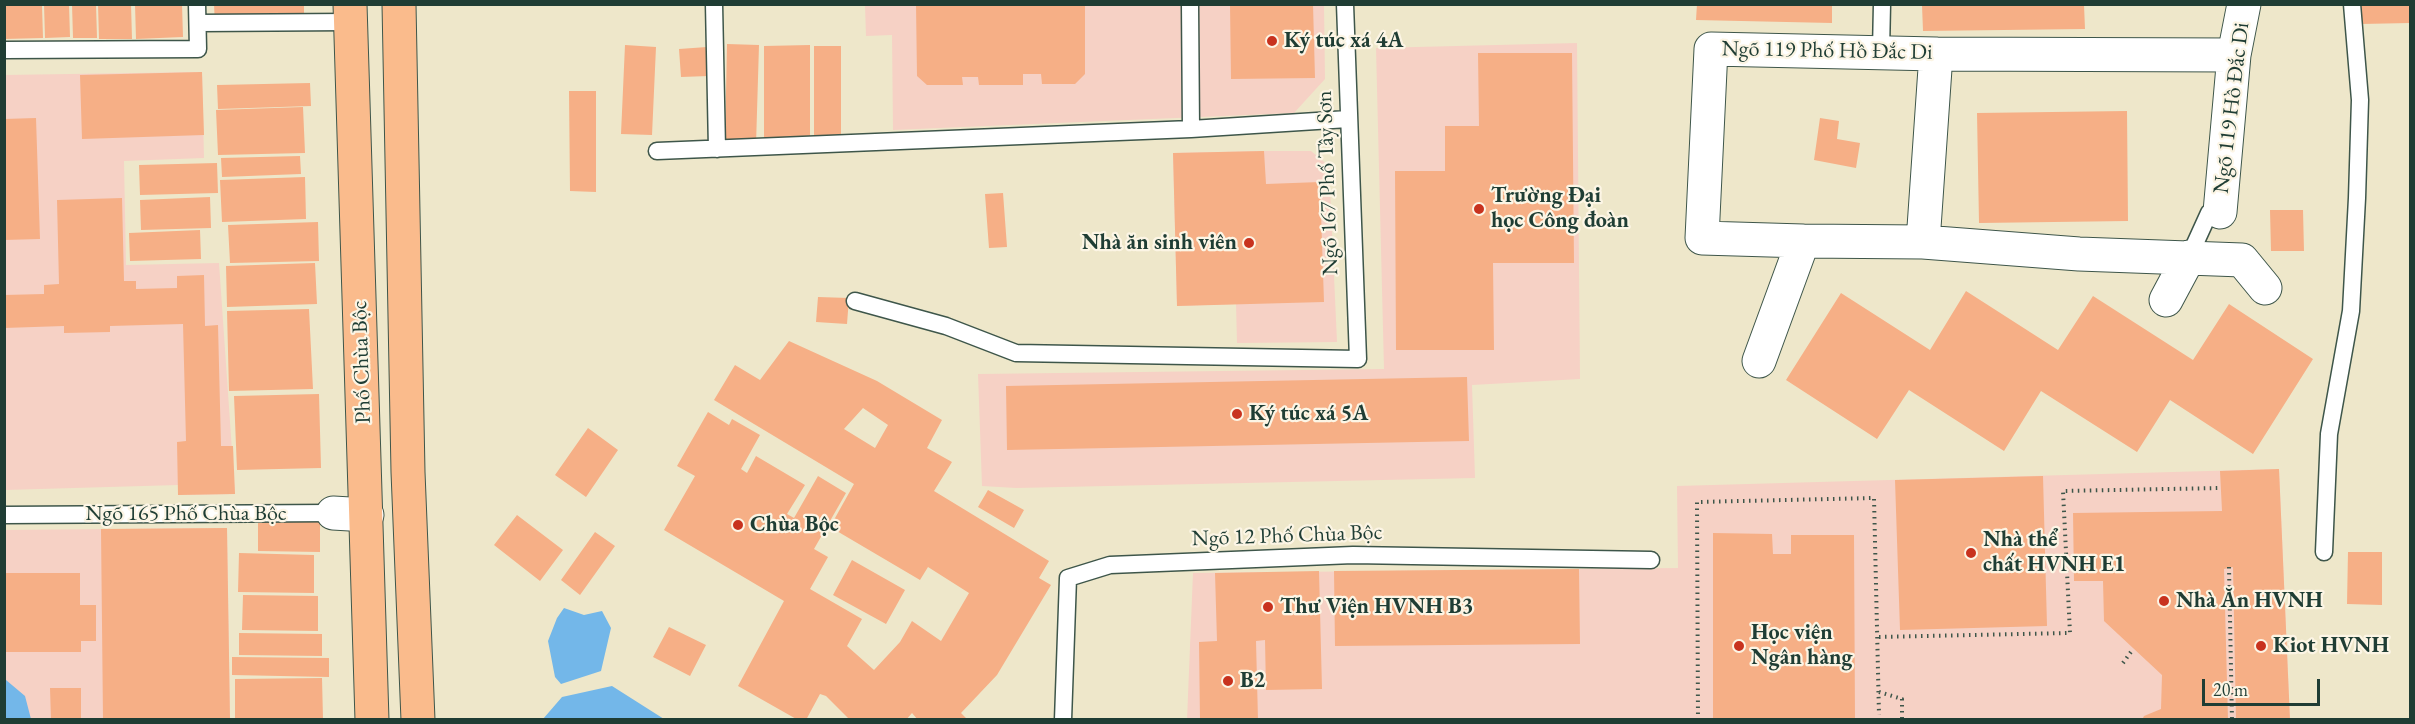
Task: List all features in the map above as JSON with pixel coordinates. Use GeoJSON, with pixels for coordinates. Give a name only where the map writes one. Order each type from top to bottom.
{"type":"FeatureCollection","features":[{"type":"Feature","properties":{"kind":"main road","name":"Phố Chùa Bộc"},"geometry":{"type":"LineString","coordinates":[[399,4],[408,472],[418,720]]}},
{"type":"Feature","properties":{"kind":"main road","name":"Phố Chùa Bộc"},"geometry":{"type":"LineString","coordinates":[[350,14],[372,720]]}},
{"type":"Feature","properties":{"kind":"street","name":"Ngõ 119 Hồ Đắc Di"},"geometry":{"type":"LineString","coordinates":[[2220,212],[2234,55],[2244,4]]}},
{"type":"Feature","properties":{"kind":"street","name":"Ngõ 119 Phố Hồ Đắc Di"},"geometry":{"type":"LineString","coordinates":[[1803,241],[1702,238],[1711,49],[1936,54],[2234,55]]}},
{"type":"Feature","properties":{"kind":"street"},"geometry":{"type":"LineString","coordinates":[[1923,242],[1936,54]]}},
{"type":"Feature","properties":{"kind":"street"},"geometry":{"type":"LineString","coordinates":[[1759,361],[1803,241],[1923,242],[2079,254],[2242,260],[2265,288]]}},
{"type":"Feature","properties":{"kind":"street"},"geometry":{"type":"LineString","coordinates":[[2166,300],[2189,257]]}},
{"type":"Feature","properties":{"kind":"street","name":"Ngõ 165 Phố Chùa Bộc"},"geometry":{"type":"LineString","coordinates":[[333,513],[367,515]]}},
{"type":"Feature","properties":{"kind":"lane"},"geometry":{"type":"LineString","coordinates":[[4,50],[198,49],[197,4]]}},
{"type":"Feature","properties":{"kind":"lane"},"geometry":{"type":"LineString","coordinates":[[714,4],[717,149]]}},
{"type":"Feature","properties":{"kind":"lane"},"geometry":{"type":"LineString","coordinates":[[1190,4],[1191,129]]}},
{"type":"Feature","properties":{"kind":"lane","name":"Ngõ 167 Phố Tây Sơn"},"geometry":{"type":"LineString","coordinates":[[855,301],[946,326],[1016,353],[1358,359],[1345,4]]}},
{"type":"Feature","properties":{"kind":"lane"},"geometry":{"type":"LineString","coordinates":[[1881,4],[1881,51]]}},
{"type":"Feature","properties":{"kind":"lane"},"geometry":{"type":"LineString","coordinates":[[2324,552],[2329,434],[2351,311],[2355,243],[2360,100],[2352,4]]}},
{"type":"Feature","properties":{"kind":"lane"},"geometry":{"type":"LineString","coordinates":[[198,23],[350,14]]}},
{"type":"Feature","properties":{"kind":"lane"},"geometry":{"type":"LineString","coordinates":[[657,151],[1191,129],[1348,119]]}},
{"type":"Feature","properties":{"kind":"lane"},"geometry":{"type":"LineString","coordinates":[[2189,257],[2210,213],[2220,212]]}},
{"type":"Feature","properties":{"kind":"lane","name":"Ngõ 165 Phố Chùa Bộc"},"geometry":{"type":"LineString","coordinates":[[4,515],[333,513]]}},
{"type":"Feature","properties":{"kind":"lane","name":"Ngõ 12 Phố Chùa Bộc"},"geometry":{"type":"LineString","coordinates":[[1063,720],[1068,578],[1110,565],[1353,555],[1651,560]]}},
{"type":"Feature","properties":{"kind":"path"},"geometry":{"type":"LineString","coordinates":[[1879,637],[2070,633],[2063,491],[2220,488]]}},
{"type":"Feature","properties":{"kind":"path"},"geometry":{"type":"LineString","coordinates":[[1698,720],[1697,502],[1874,498],[1879,715]]}},
{"type":"Feature","properties":{"kind":"path"},"geometry":{"type":"LineString","coordinates":[[2229,567],[2232,720]]}},
{"type":"Feature","properties":{"kind":"path"},"geometry":{"type":"LineString","coordinates":[[1922,629],[1923,636]]}},
{"type":"Feature","properties":{"kind":"path"},"geometry":{"type":"LineString","coordinates":[[2123,663],[2133,649]]}},
{"type":"Feature","properties":{"kind":"path"},"geometry":{"type":"LineString","coordinates":[[1879,693],[1902,699],[1902,720]]}},
{"type":"Feature","properties":{"kind":"shaded area"},"geometry":{"type":"Polygon","coordinates":[[[865,5],[1324,5],[1325,79],[1294,113],[893,130],[892,35],[866,36],[865,5]]]}},
{"type":"Feature","properties":{"kind":"shaded area","name":"Trường Đại học Công đoàn"},"geometry":{"type":"Polygon","coordinates":[[[1577,43],[1580,379],[1472,385],[1475,478],[1016,488],[982,486],[978,374],[1384,369],[1376,48],[1577,43]]]}},
{"type":"Feature","properties":{"kind":"shaded area"},"geometry":{"type":"Polygon","coordinates":[[[202,72],[204,158],[124,161],[126,265],[219,263],[235,494],[178,495],[178,485],[5,490],[4,75],[202,72]]]}},
{"type":"Feature","properties":{"kind":"shaded area","name":"Nhà ăn sinh viên"},"geometry":{"type":"Polygon","coordinates":[[[1311,151],[1329,166],[1337,342],[1237,343],[1236,304],[1177,306],[1173,153],[1311,151]]]}},
{"type":"Feature","properties":{"kind":"shaded area","name":"Học viện Ngân hàng"},"geometry":{"type":"Polygon","coordinates":[[[2279,469],[2290,719],[1187,720],[1193,573],[1678,568],[1677,486],[2279,469]]]}},
{"type":"Feature","properties":{"kind":"shaded area"},"geometry":{"type":"Polygon","coordinates":[[[227,528],[230,719],[5,719],[4,530],[227,528]]]}},
{"type":"Feature","properties":{"kind":"water"},"geometry":{"type":"Polygon","coordinates":[[[564,608],[584,615],[602,611],[611,628],[601,671],[561,684],[555,677],[548,641],[557,618],[564,608]]]}},
{"type":"Feature","properties":{"kind":"water"},"geometry":{"type":"Polygon","coordinates":[[[6,680],[25,696],[31,719],[5,719],[6,680]]]}},
{"type":"Feature","properties":{"kind":"water"},"geometry":{"type":"Polygon","coordinates":[[[612,686],[664,719],[543,719],[562,697],[612,686]]]}},
{"type":"Feature","properties":{"kind":"building"},"geometry":{"type":"Polygon","coordinates":[[[44,4],[69,4],[70,37],[45,38],[44,4]]]}},
{"type":"Feature","properties":{"kind":"building"},"geometry":{"type":"Polygon","coordinates":[[[72,4],[96,4],[97,38],[73,38],[72,4]]]}},
{"type":"Feature","properties":{"kind":"building"},"geometry":{"type":"Polygon","coordinates":[[[98,4],[131,4],[132,39],[99,39],[98,4]]]}},
{"type":"Feature","properties":{"kind":"building"},"geometry":{"type":"Polygon","coordinates":[[[135,4],[182,4],[183,37],[136,39],[135,4]]]}},
{"type":"Feature","properties":{"kind":"building"},"geometry":{"type":"Polygon","coordinates":[[[214,4],[304,4],[304,24],[215,26],[214,4]]]}},
{"type":"Feature","properties":{"kind":"building"},"geometry":{"type":"Polygon","coordinates":[[[916,4],[1085,4],[1085,74],[1075,84],[1042,84],[1041,74],[1023,74],[1023,85],[979,85],[978,77],[962,77],[963,85],[927,85],[917,76],[916,4]]]}},
{"type":"Feature","properties":{"kind":"building","name":"Ký túc xá 4A"},"geometry":{"type":"Polygon","coordinates":[[[1230,4],[1313,4],[1315,78],[1231,79],[1230,4]]]}},
{"type":"Feature","properties":{"kind":"building"},"geometry":{"type":"Polygon","coordinates":[[[1697,4],[1832,4],[1832,23],[1696,20],[1697,4]]]}},
{"type":"Feature","properties":{"kind":"building"},"geometry":{"type":"Polygon","coordinates":[[[2361,4],[2410,4],[2410,23],[2361,24],[2361,4]]]}},
{"type":"Feature","properties":{"kind":"building"},"geometry":{"type":"Polygon","coordinates":[[[4,5],[42,5],[43,38],[4,39],[4,5]]]}},
{"type":"Feature","properties":{"kind":"building"},"geometry":{"type":"Polygon","coordinates":[[[1922,5],[2084,5],[2085,29],[1923,31],[1922,5]]]}},
{"type":"Feature","properties":{"kind":"building"},"geometry":{"type":"Polygon","coordinates":[[[727,44],[759,45],[756,145],[725,144],[727,44]]]}},
{"type":"Feature","properties":{"kind":"building"},"geometry":{"type":"Polygon","coordinates":[[[625,45],[656,47],[652,135],[621,134],[625,45]]]}},
{"type":"Feature","properties":{"kind":"building"},"geometry":{"type":"Polygon","coordinates":[[[810,45],[810,142],[764,142],[764,46],[810,45]]]}},
{"type":"Feature","properties":{"kind":"building"},"geometry":{"type":"Polygon","coordinates":[[[814,46],[841,46],[841,143],[814,143],[814,46]]]}},
{"type":"Feature","properties":{"kind":"building"},"geometry":{"type":"Polygon","coordinates":[[[707,47],[709,76],[681,77],[679,49],[707,47]]]}},
{"type":"Feature","properties":{"kind":"building"},"geometry":{"type":"Polygon","coordinates":[[[1478,53],[1572,53],[1574,263],[1493,263],[1494,350],[1396,350],[1395,171],[1445,171],[1445,126],[1479,126],[1478,53]]]}},
{"type":"Feature","properties":{"kind":"building"},"geometry":{"type":"Polygon","coordinates":[[[202,72],[204,135],[82,139],[80,75],[202,72]]]}},
{"type":"Feature","properties":{"kind":"building"},"geometry":{"type":"Polygon","coordinates":[[[310,83],[311,106],[218,109],[217,85],[310,83]]]}},
{"type":"Feature","properties":{"kind":"building"},"geometry":{"type":"Polygon","coordinates":[[[569,91],[596,91],[596,192],[570,191],[569,91]]]}},
{"type":"Feature","properties":{"kind":"building"},"geometry":{"type":"Polygon","coordinates":[[[303,107],[305,153],[218,155],[216,110],[303,107]]]}},
{"type":"Feature","properties":{"kind":"building"},"geometry":{"type":"Polygon","coordinates":[[[2127,111],[2128,221],[1979,223],[1977,113],[2127,111]]]}},
{"type":"Feature","properties":{"kind":"building"},"geometry":{"type":"Polygon","coordinates":[[[36,118],[40,239],[4,240],[4,119],[36,118]]]}},
{"type":"Feature","properties":{"kind":"building"},"geometry":{"type":"Polygon","coordinates":[[[1820,118],[1839,121],[1837,139],[1860,143],[1856,168],[1814,160],[1820,118]]]}},
{"type":"Feature","properties":{"kind":"building","name":"Nhà ăn sinh viên"},"geometry":{"type":"Polygon","coordinates":[[[1264,151],[1266,184],[1320,182],[1324,302],[1177,306],[1173,153],[1264,151]]]}},
{"type":"Feature","properties":{"kind":"building"},"geometry":{"type":"Polygon","coordinates":[[[300,156],[301,174],[222,177],[221,158],[300,156]]]}},
{"type":"Feature","properties":{"kind":"building"},"geometry":{"type":"Polygon","coordinates":[[[217,163],[218,193],[140,195],[139,165],[217,163]]]}},
{"type":"Feature","properties":{"kind":"building"},"geometry":{"type":"Polygon","coordinates":[[[305,177],[306,219],[222,222],[220,180],[305,177]]]}},
{"type":"Feature","properties":{"kind":"building"},"geometry":{"type":"Polygon","coordinates":[[[1003,193],[1007,247],[989,248],[985,194],[1003,193]]]}},
{"type":"Feature","properties":{"kind":"building"},"geometry":{"type":"Polygon","coordinates":[[[210,197],[211,228],[141,230],[140,200],[210,197]]]}},
{"type":"Feature","properties":{"kind":"building"},"geometry":{"type":"Polygon","coordinates":[[[122,198],[124,281],[136,281],[136,289],[177,288],[177,276],[204,275],[205,326],[218,325],[221,446],[233,446],[235,494],[178,495],[177,442],[186,441],[183,324],[110,326],[110,332],[64,333],[64,326],[4,328],[4,295],[44,294],[44,285],[59,284],[57,200],[122,198]]]}},
{"type":"Feature","properties":{"kind":"building"},"geometry":{"type":"Polygon","coordinates":[[[2270,210],[2303,210],[2304,251],[2271,251],[2270,210]]]}},
{"type":"Feature","properties":{"kind":"building"},"geometry":{"type":"Polygon","coordinates":[[[318,222],[319,261],[230,263],[228,225],[318,222]]]}},
{"type":"Feature","properties":{"kind":"building"},"geometry":{"type":"Polygon","coordinates":[[[200,230],[201,259],[130,261],[129,233],[200,230]]]}},
{"type":"Feature","properties":{"kind":"building"},"geometry":{"type":"Polygon","coordinates":[[[315,263],[317,304],[227,307],[226,266],[315,263]]]}},
{"type":"Feature","properties":{"kind":"building"},"geometry":{"type":"Polygon","coordinates":[[[1966,291],[2058,350],[2093,296],[2193,360],[2229,304],[2313,359],[2253,454],[2170,400],[2137,452],[2041,391],[2004,451],[1909,390],[1877,439],[1786,380],[1841,293],[1930,350],[1966,291]]]}},
{"type":"Feature","properties":{"kind":"building"},"geometry":{"type":"Polygon","coordinates":[[[818,297],[849,298],[847,324],[816,322],[818,297]]]}},
{"type":"Feature","properties":{"kind":"building"},"geometry":{"type":"Polygon","coordinates":[[[309,309],[313,389],[229,391],[227,311],[309,309]]]}},
{"type":"Feature","properties":{"kind":"building"},"geometry":{"type":"Polygon","coordinates":[[[789,341],[877,381],[942,420],[927,448],[952,462],[934,491],[1049,561],[1039,578],[1051,585],[997,675],[961,713],[966,718],[965,720],[918,720],[912,713],[906,720],[850,720],[826,696],[820,694],[806,720],[798,720],[738,686],[784,601],[664,530],[695,476],[677,466],[708,412],[729,425],[732,419],[760,435],[741,469],[747,473],[756,456],[805,485],[787,514],[794,518],[818,476],[846,493],[814,549],[828,557],[810,589],[862,619],[847,646],[874,670],[900,642],[912,621],[941,641],[969,593],[928,567],[920,580],[830,527],[854,484],[714,400],[735,365],[760,380],[789,341]],[[863,408],[844,429],[875,448],[888,425],[863,408]]]}},
{"type":"Feature","properties":{"kind":"building","name":"Ký túc xá 5A"},"geometry":{"type":"Polygon","coordinates":[[[1467,377],[1469,441],[1007,450],[1006,386],[1467,377]]]}},
{"type":"Feature","properties":{"kind":"building"},"geometry":{"type":"Polygon","coordinates":[[[319,394],[321,468],[237,470],[234,396],[319,394]]]}},
{"type":"Feature","properties":{"kind":"building"},"geometry":{"type":"Polygon","coordinates":[[[588,428],[618,450],[586,497],[555,475],[588,428]]]}},
{"type":"Feature","properties":{"kind":"building","name":"Nhà Ăn HVNH"},"geometry":{"type":"Polygon","coordinates":[[[2279,469],[2290,720],[2236,720],[2233,567],[2224,569],[2228,720],[2142,720],[2144,716],[2161,709],[2162,675],[2104,621],[2103,581],[2074,581],[2073,513],[2222,511],[2220,471],[2279,469]]]}},
{"type":"Feature","properties":{"kind":"building","name":"Nhà thể chất HVNH E1"},"geometry":{"type":"Polygon","coordinates":[[[2043,476],[2047,626],[1900,630],[1895,480],[2043,476]]]}},
{"type":"Feature","properties":{"kind":"building"},"geometry":{"type":"Polygon","coordinates":[[[988,490],[1024,510],[1014,528],[978,507],[988,490]]]}},
{"type":"Feature","properties":{"kind":"building"},"geometry":{"type":"Polygon","coordinates":[[[517,515],[563,550],[540,581],[494,545],[517,515]]]}},
{"type":"Feature","properties":{"kind":"building"},"geometry":{"type":"Polygon","coordinates":[[[258,521],[320,522],[320,552],[258,551],[258,521]]]}},
{"type":"Feature","properties":{"kind":"building"},"geometry":{"type":"Polygon","coordinates":[[[227,528],[230,720],[103,720],[101,529],[227,528]]]}},
{"type":"Feature","properties":{"kind":"building"},"geometry":{"type":"Polygon","coordinates":[[[595,532],[615,546],[580,595],[561,580],[595,532]]]}},
{"type":"Feature","properties":{"kind":"building"},"geometry":{"type":"Polygon","coordinates":[[[1713,533],[1772,534],[1773,554],[1791,554],[1791,535],[1854,535],[1855,720],[1713,720],[1713,533]]]}},
{"type":"Feature","properties":{"kind":"building"},"geometry":{"type":"Polygon","coordinates":[[[2348,552],[2382,552],[2382,605],[2347,604],[2348,552]]]}},
{"type":"Feature","properties":{"kind":"building"},"geometry":{"type":"Polygon","coordinates":[[[239,553],[314,555],[314,593],[238,592],[239,553]]]}},
{"type":"Feature","properties":{"kind":"building"},"geometry":{"type":"Polygon","coordinates":[[[852,560],[905,590],[886,624],[833,595],[852,560]]]}},
{"type":"Feature","properties":{"kind":"building"},"geometry":{"type":"Polygon","coordinates":[[[1579,569],[1580,644],[1335,646],[1334,571],[1579,569]]]}},
{"type":"Feature","properties":{"kind":"building","name":"Thư Viện HVNH B3"},"geometry":{"type":"Polygon","coordinates":[[[1319,571],[1322,689],[1266,690],[1265,640],[1256,641],[1258,720],[1200,720],[1199,642],[1217,641],[1215,573],[1319,571]]]}},
{"type":"Feature","properties":{"kind":"building"},"geometry":{"type":"Polygon","coordinates":[[[4,573],[80,573],[80,605],[96,605],[96,641],[81,641],[81,652],[4,652],[4,573]]]}},
{"type":"Feature","properties":{"kind":"building"},"geometry":{"type":"Polygon","coordinates":[[[243,595],[318,596],[318,631],[242,630],[243,595]]]}},
{"type":"Feature","properties":{"kind":"building"},"geometry":{"type":"Polygon","coordinates":[[[669,627],[706,645],[690,676],[653,657],[669,627]]]}},
{"type":"Feature","properties":{"kind":"building"},"geometry":{"type":"Polygon","coordinates":[[[239,633],[322,634],[322,656],[239,655],[239,633]]]}},
{"type":"Feature","properties":{"kind":"building"},"geometry":{"type":"Polygon","coordinates":[[[232,657],[329,658],[329,677],[232,675],[232,657]]]}},
{"type":"Feature","properties":{"kind":"building"},"geometry":{"type":"Polygon","coordinates":[[[322,678],[323,719],[235,719],[235,679],[322,678]]]}},
{"type":"Feature","properties":{"kind":"building"},"geometry":{"type":"Polygon","coordinates":[[[50,688],[81,688],[81,720],[51,720],[50,688]]]}},
{"type":"Feature","properties":{"kind":"place","name":"Ký túc xá 4A"},"geometry":{"type":"Point","coordinates":[1272,41]}},
{"type":"Feature","properties":{"kind":"place","name":"Trường Đại học Công đoàn"},"geometry":{"type":"Point","coordinates":[1479,209]}},
{"type":"Feature","properties":{"kind":"place","name":"Nhà ăn sinh viên"},"geometry":{"type":"Point","coordinates":[1249,243]}},
{"type":"Feature","properties":{"kind":"place","name":"Ký túc xá 5A"},"geometry":{"type":"Point","coordinates":[1237,414]}},
{"type":"Feature","properties":{"kind":"place","name":"Chùa Bộc"},"geometry":{"type":"Point","coordinates":[738,525]}},
{"type":"Feature","properties":{"kind":"place","name":"Nhà thể chất HVNH E1"},"geometry":{"type":"Point","coordinates":[1971,553]}},
{"type":"Feature","properties":{"kind":"place","name":"Nhà Ăn HVNH"},"geometry":{"type":"Point","coordinates":[2164,601]}},
{"type":"Feature","properties":{"kind":"place","name":"Thư Viện HVNH B3"},"geometry":{"type":"Point","coordinates":[1268,607]}},
{"type":"Feature","properties":{"kind":"place","name":"Học viện Ngân hàng"},"geometry":{"type":"Point","coordinates":[1739,646]}},
{"type":"Feature","properties":{"kind":"place","name":"Kiot HVNH"},"geometry":{"type":"Point","coordinates":[2261,646]}},
{"type":"Feature","properties":{"kind":"place","name":"B2"},"geometry":{"type":"Point","coordinates":[1228,681]}}]}
